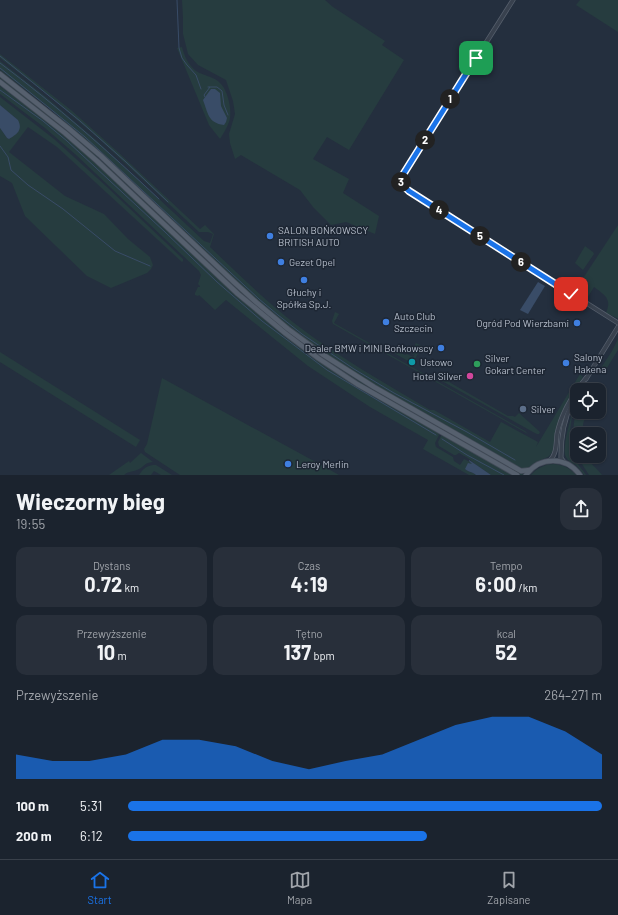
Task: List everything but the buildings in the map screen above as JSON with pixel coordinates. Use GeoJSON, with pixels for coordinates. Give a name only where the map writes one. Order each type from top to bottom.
{"type":"FeatureCollection","features":[{"type":"Feature","properties":{"kind":"main road"},"geometry":{"type":"LineString","coordinates":[[0,74],[101,156],[251,297],[322,354],[374,387],[521,471],[530,470]]}},
{"type":"Feature","properties":{"kind":"main road"},"geometry":{"type":"LineString","coordinates":[[0,82],[48,119],[91,156],[242,297],[285,333],[318,358],[353,381],[517,475]]}},
{"type":"Feature","properties":{"kind":"main road"},"geometry":{"type":"LineString","coordinates":[[526,475],[530,470],[539,464],[549,461],[565,463],[580,475]]}},
{"type":"Feature","properties":{"kind":"street"},"geometry":{"type":"LineString","coordinates":[[513,0],[402,175],[401,182],[412,193],[618,323]]}},
{"type":"Feature","properties":{"kind":"street"},"geometry":{"type":"LineString","coordinates":[[583,383],[618,327]]}},
{"type":"Feature","properties":{"kind":"street"},"geometry":{"type":"LineString","coordinates":[[549,461],[554,454],[559,427],[564,413],[578,387],[586,378]]}},
{"type":"Feature","properties":{"kind":"street"},"geometry":{"type":"LineString","coordinates":[[565,463],[561,456],[563,430],[570,406]]}},
{"type":"Feature","properties":{"kind":"green space"},"geometry":{"type":"Polygon","coordinates":[[[182,0],[325,0],[333,7],[385,41],[382,45],[404,60],[349,150],[327,137],[313,159],[349,179],[343,193],[379,216],[375,234],[346,222],[331,225],[313,207],[300,190],[241,155],[235,159],[229,134],[235,114],[233,101],[226,80],[198,65],[188,54],[183,34],[182,0]]]}},
{"type":"Feature","properties":{"kind":"green space"},"geometry":{"type":"Polygon","coordinates":[[[580,0],[618,0],[618,32],[576,5],[580,0]]]}},
{"type":"Feature","properties":{"kind":"green space"},"geometry":{"type":"Polygon","coordinates":[[[182,47],[187,60],[193,69],[218,81],[224,87],[228,97],[230,118],[220,139],[209,125],[177,48],[182,47]]]}},
{"type":"Feature","properties":{"kind":"green space"},"geometry":{"type":"Polygon","coordinates":[[[0,54],[71,110],[200,229],[205,225],[214,234],[210,247],[286,317],[346,360],[430,410],[434,410],[490,442],[501,422],[538,442],[536,447],[570,391],[570,398],[560,418],[555,434],[553,451],[551,454],[528,468],[521,468],[375,385],[300,336],[247,291],[100,153],[50,109],[0,70],[0,61],[47,98],[96,140],[204,241],[210,243],[213,234],[208,232],[199,232],[98,138],[49,96],[0,58],[0,54]]]}},
{"type":"Feature","properties":{"kind":"green space"},"geometry":{"type":"Polygon","coordinates":[[[0,77],[47,113],[86,146],[244,294],[327,360],[358,380],[521,473],[524,473],[523,475],[520,475],[357,381],[286,332],[243,296],[85,147],[0,79],[0,77]]]}},
{"type":"Feature","properties":{"kind":"green space"},"geometry":{"type":"Polygon","coordinates":[[[0,86],[72,142],[240,299],[284,336],[355,385],[438,433],[439,435],[435,443],[436,447],[453,457],[454,461],[460,465],[464,459],[472,463],[473,465],[465,469],[476,475],[469,475],[423,449],[428,440],[370,407],[308,366],[226,300],[215,310],[199,295],[195,295],[198,287],[200,287],[198,284],[201,275],[199,271],[75,154],[45,128],[0,94],[0,86]]]}},
{"type":"Feature","properties":{"kind":"green space"},"geometry":{"type":"Polygon","coordinates":[[[0,97],[54,139],[107,187],[183,259],[183,261],[182,262],[57,147],[28,127],[9,152],[65,196],[104,214],[128,239],[150,257],[153,265],[147,273],[111,288],[87,276],[25,216],[12,183],[0,176],[0,128],[9,139],[18,132],[18,120],[0,105],[0,97]]]}},
{"type":"Feature","properties":{"kind":"green space"},"geometry":{"type":"Polygon","coordinates":[[[618,225],[617,318],[606,313],[608,305],[606,297],[594,287],[586,300],[576,293],[576,289],[618,225]]]}},
{"type":"Feature","properties":{"kind":"green space"},"geometry":{"type":"Polygon","coordinates":[[[585,246],[594,254],[583,270],[575,263],[585,246]]]}},
{"type":"Feature","properties":{"kind":"green space"},"geometry":{"type":"Polygon","coordinates":[[[335,312],[339,314],[334,323],[528,434],[333,324],[332,321],[335,312]]]}},
{"type":"Feature","properties":{"kind":"green space"},"geometry":{"type":"Polygon","coordinates":[[[618,339],[618,350],[604,373],[600,373],[599,371],[618,339]]]}},
{"type":"Feature","properties":{"kind":"green space"},"geometry":{"type":"Polygon","coordinates":[[[416,343],[422,346],[415,359],[417,360],[416,362],[414,361],[411,363],[413,359],[410,358],[408,361],[392,351],[392,348],[405,355],[407,354],[413,357],[415,354],[412,355],[416,350],[413,348],[416,343]]]}},
{"type":"Feature","properties":{"kind":"green space"},"geometry":{"type":"Polygon","coordinates":[[[0,352],[140,440],[136,447],[0,362],[0,352]]]}},
{"type":"Feature","properties":{"kind":"green space"},"geometry":{"type":"Polygon","coordinates":[[[580,374],[583,377],[579,383],[575,383],[580,374]]]}},
{"type":"Feature","properties":{"kind":"green space"},"geometry":{"type":"Polygon","coordinates":[[[444,377],[449,382],[508,416],[515,417],[519,413],[540,432],[539,434],[442,381],[444,377]]]}},
{"type":"Feature","properties":{"kind":"green space"},"geometry":{"type":"Polygon","coordinates":[[[162,378],[339,475],[180,475],[145,452],[144,449],[147,444],[162,378]]]}},
{"type":"Feature","properties":{"kind":"green space"},"geometry":{"type":"Polygon","coordinates":[[[572,419],[570,427],[570,462],[566,457],[565,446],[572,419]]]}},
{"type":"Feature","properties":{"kind":"green space"},"geometry":{"type":"Polygon","coordinates":[[[585,419],[583,427],[574,427],[574,420],[585,419]]]}},
{"type":"Feature","properties":{"kind":"green space"},"geometry":{"type":"Polygon","coordinates":[[[443,435],[512,475],[491,475],[459,453],[454,455],[439,446],[438,442],[443,435]]]}},
{"type":"Feature","properties":{"kind":"green space"},"geometry":{"type":"Polygon","coordinates":[[[141,453],[153,462],[124,475],[109,475],[129,461],[130,463],[141,453]]]}},
{"type":"Feature","properties":{"kind":"green space"},"geometry":{"type":"Polygon","coordinates":[[[572,463],[578,463],[586,475],[584,475],[576,465],[572,463]]]}},
{"type":"Feature","properties":{"kind":"green space"},"geometry":{"type":"Polygon","coordinates":[[[581,463],[591,463],[602,475],[589,475],[581,463]]]}},
{"type":"Feature","properties":{"kind":"green space"},"geometry":{"type":"Polygon","coordinates":[[[554,464],[566,467],[576,475],[531,475],[541,467],[554,464]]]}},
{"type":"Feature","properties":{"kind":"green space"},"geometry":{"type":"Polygon","coordinates":[[[156,465],[172,475],[161,475],[154,471],[151,475],[139,475],[145,468],[156,465]]]}},
{"type":"Feature","properties":{"kind":"water"},"geometry":{"type":"Polygon","coordinates":[[[211,89],[215,89],[220,93],[221,106],[227,118],[224,125],[212,120],[206,109],[203,100],[211,89]]]}},
{"type":"Feature","properties":{"kind":"water"},"geometry":{"type":"Polygon","coordinates":[[[0,105],[18,120],[20,126],[18,131],[9,139],[0,128],[0,105]]]}},
{"type":"Feature","properties":{"kind":"water"},"geometry":{"type":"Polygon","coordinates":[[[538,282],[545,286],[528,314],[520,310],[538,282]]]}},
{"type":"Feature","properties":{"kind":"water"},"geometry":{"type":"Polygon","coordinates":[[[469,460],[491,475],[476,475],[466,470],[465,469],[468,463],[472,464],[469,460]]]}},
{"type":"Feature","properties":{"kind":"waterway"},"geometry":{"type":"LineString","coordinates":[[177,0],[179,48],[182,58],[196,75],[201,89]]}},
{"type":"Feature","properties":{"kind":"waterway"},"geometry":{"type":"LineString","coordinates":[[0,56],[80,121],[168,202]]}},
{"type":"Feature","properties":{"kind":"waterway"},"geometry":{"type":"LineString","coordinates":[[0,63],[41,95],[121,163],[159,199]]}},
{"type":"Feature","properties":{"kind":"waterway"},"geometry":{"type":"LineString","coordinates":[[0,68],[85,137],[259,299],[302,334],[354,369],[394,393],[467,432],[515,460]]}},
{"type":"Feature","properties":{"kind":"waterway"},"geometry":{"type":"LineString","coordinates":[[205,97],[204,95],[210,87],[208,87]]}},
{"type":"Feature","properties":{"kind":"waterway"},"geometry":{"type":"LineString","coordinates":[[210,87],[217,87],[222,91],[224,105],[228,115]]}},
{"type":"Feature","properties":{"kind":"waterway"},"geometry":{"type":"LineString","coordinates":[[0,90],[43,121],[67,141],[217,282],[262,321],[327,370],[436,435]]}},
{"type":"Feature","properties":{"kind":"waterway"},"geometry":{"type":"LineString","coordinates":[[0,146],[8,157],[11,170],[28,185],[63,209],[115,251],[150,266]]}},
{"type":"Feature","properties":{"kind":"waterway"},"geometry":{"type":"LineString","coordinates":[[442,439],[467,455],[504,475]]}},
{"type":"Feature","properties":{"kind":"place","name":"SALON BOŃKOWSCY BRITISH AUTO"},"geometry":{"type":"Point","coordinates":[270,236]}},
{"type":"Feature","properties":{"kind":"place","name":"Gezet Opel"},"geometry":{"type":"Point","coordinates":[281,262]}},
{"type":"Feature","properties":{"kind":"place","name":"Głuchy i Spółka Sp.J."},"geometry":{"type":"Point","coordinates":[304,280]}},
{"type":"Feature","properties":{"kind":"place","name":"Auto Club Szczecin"},"geometry":{"type":"Point","coordinates":[386,322]}},
{"type":"Feature","properties":{"kind":"place","name":"Ogród Pod Wierzbami"},"geometry":{"type":"Point","coordinates":[577,323]}},
{"type":"Feature","properties":{"kind":"place","name":"Dealer BMW i MINI Bońkowscy"},"geometry":{"type":"Point","coordinates":[441,348]}},
{"type":"Feature","properties":{"kind":"place","name":"Ustowo"},"geometry":{"type":"Point","coordinates":[412,362]}},
{"type":"Feature","properties":{"kind":"place","name":"Salony Hakena"},"geometry":{"type":"Point","coordinates":[566,363]}},
{"type":"Feature","properties":{"kind":"place","name":"Silver Gokart Center"},"geometry":{"type":"Point","coordinates":[477,364]}},
{"type":"Feature","properties":{"kind":"place","name":"Hotel Silver"},"geometry":{"type":"Point","coordinates":[470,376]}},
{"type":"Feature","properties":{"kind":"place","name":"Silver"},"geometry":{"type":"Point","coordinates":[523,409]}},
{"type":"Feature","properties":{"kind":"place","name":"Leroy Merlin"},"geometry":{"type":"Point","coordinates":[288,464]}},
{"type":"Feature","properties":{"kind":"route"},"geometry":{"type":"LineString","coordinates":[[476,58],[402,175],[401,182],[409,191],[571,294]]}}]}
